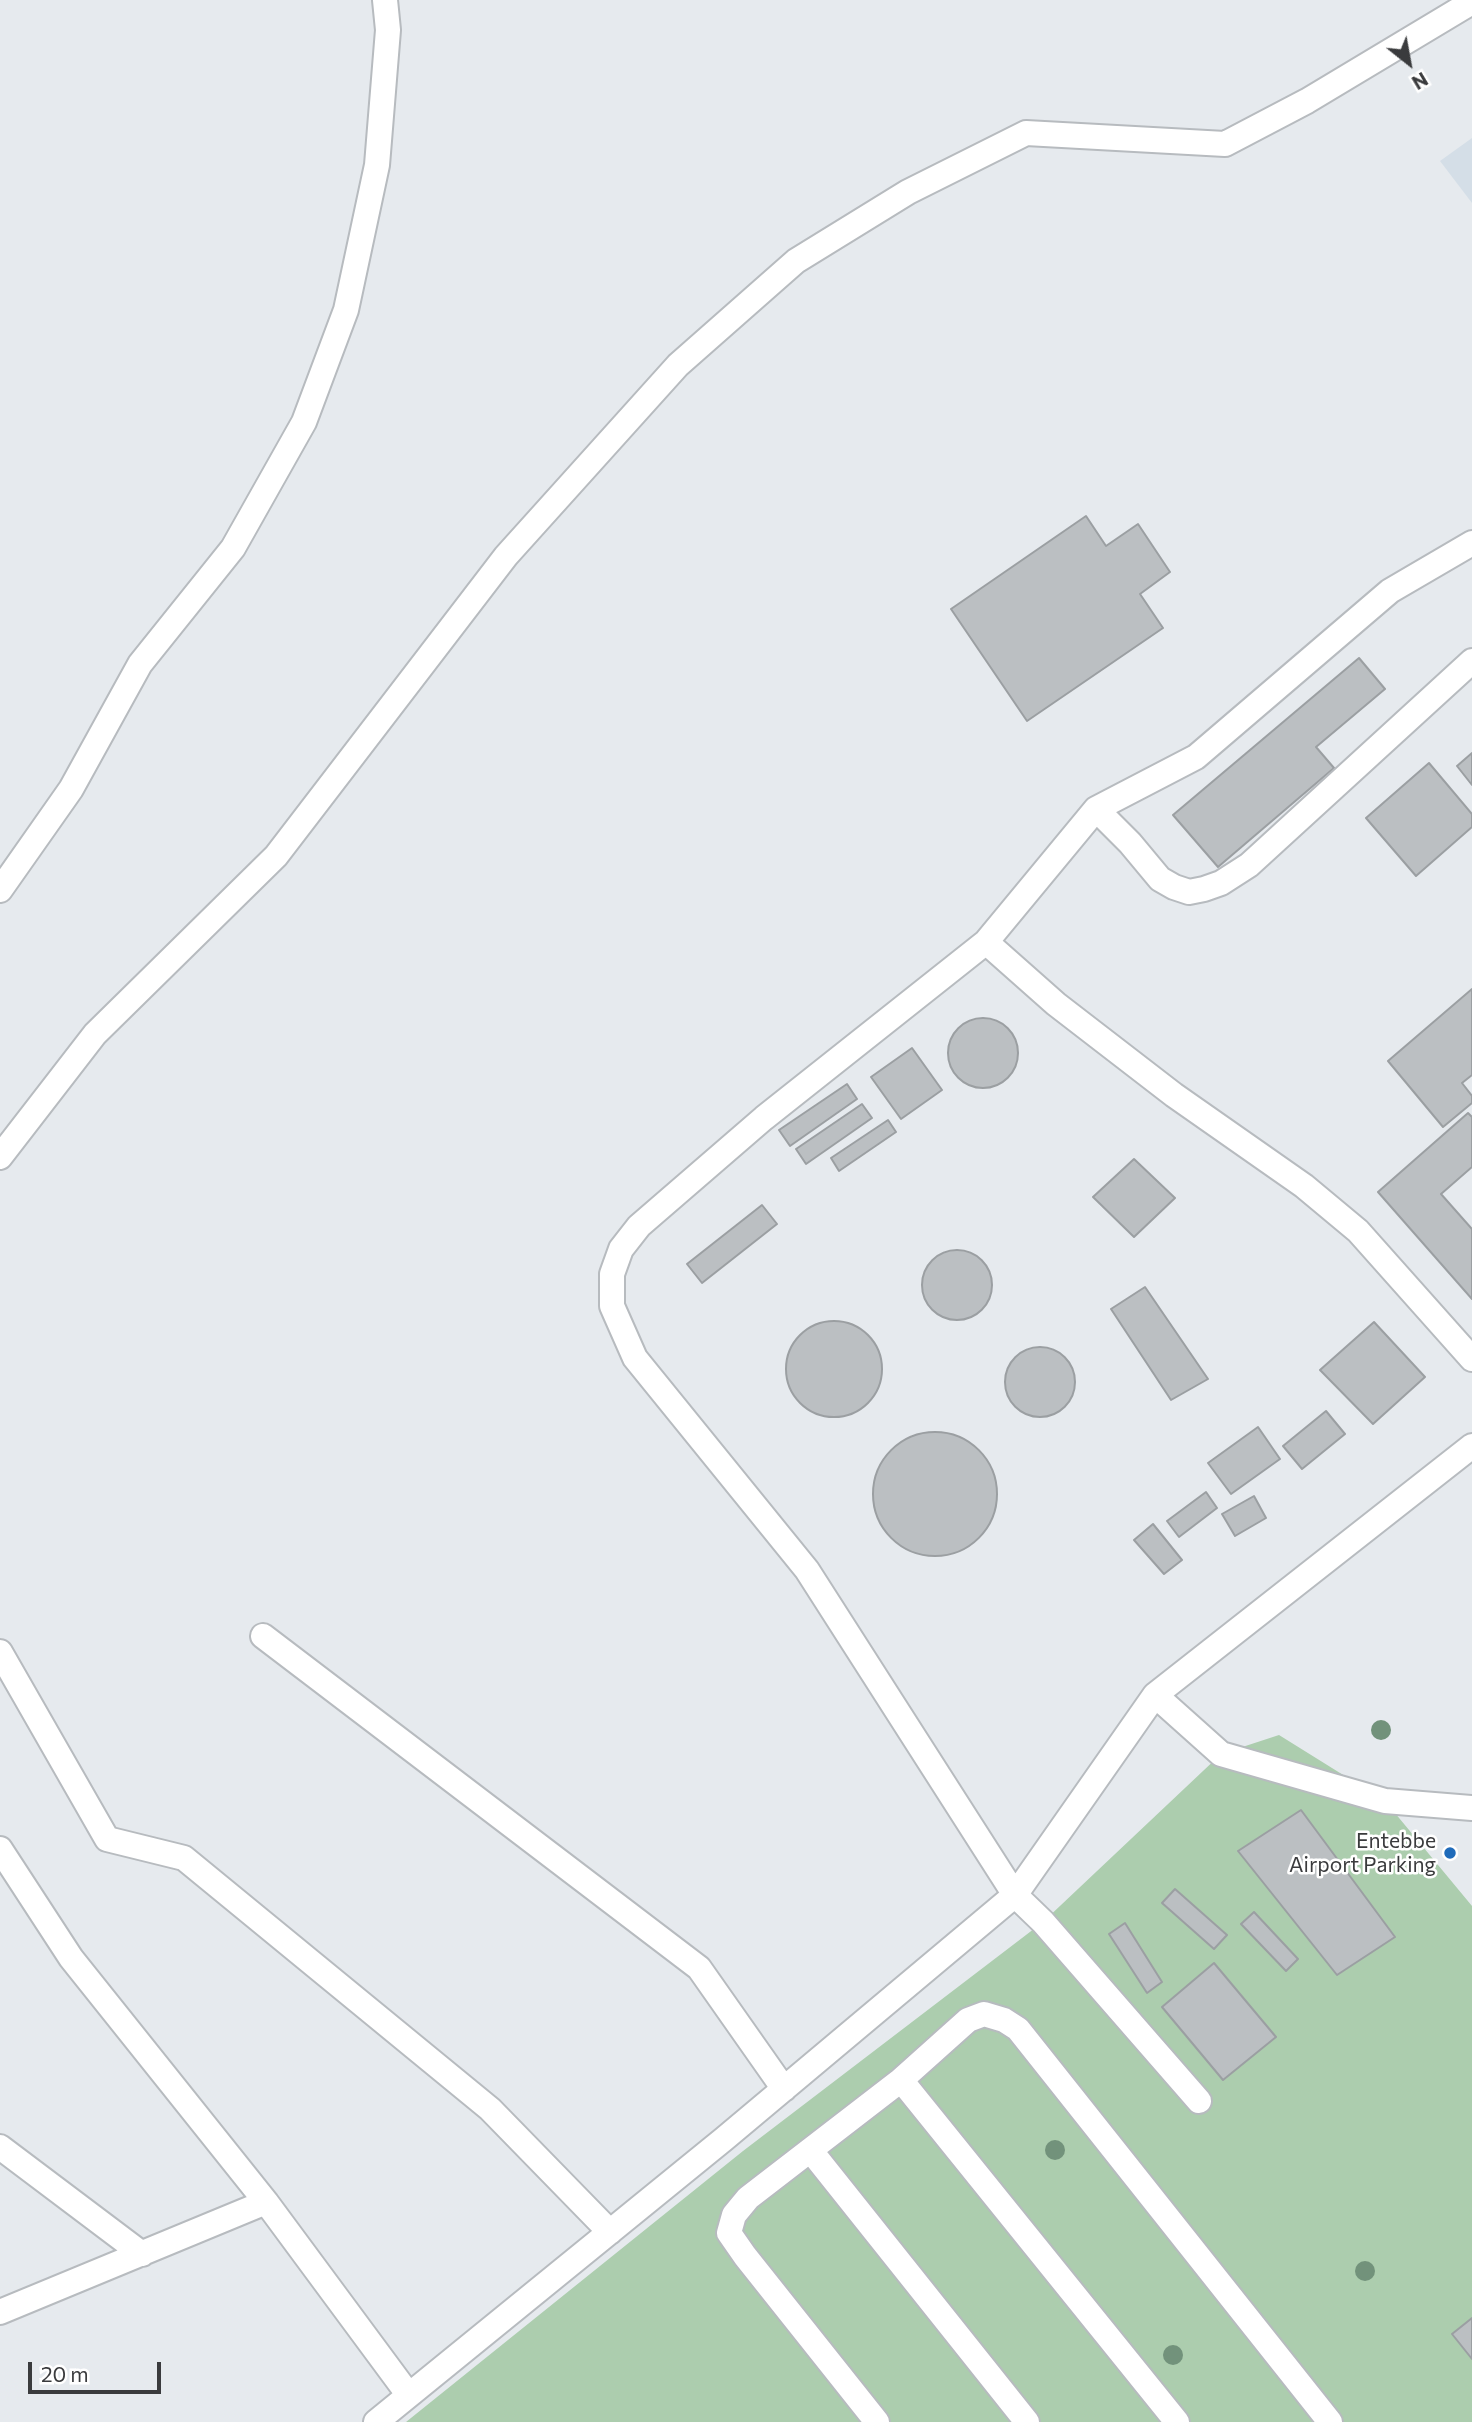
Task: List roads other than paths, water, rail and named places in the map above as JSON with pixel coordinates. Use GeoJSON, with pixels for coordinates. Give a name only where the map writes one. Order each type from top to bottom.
{"type":"FeatureCollection","features":[{"type":"Feature","properties":{"kind":"lane"},"geometry":{"type":"LineString","coordinates":[[0,890],[71,789],[140,664],[233,548],[304,422],[346,310],[377,166],[388,30],[386,0]]}},
{"type":"Feature","properties":{"kind":"lane"},"geometry":{"type":"LineString","coordinates":[[0,1157],[95,1034],[276,856],[506,556],[678,365],[796,261],[908,192],[1026,133],[1225,144],[1307,101],[1472,2]]}},
{"type":"Feature","properties":{"kind":"lane"},"geometry":{"type":"LineString","coordinates":[[1199,2101],[1043,1922],[1015,1895],[807,1570],[635,1358],[612,1306],[612,1274],[621,1250],[639,1226],[764,1118],[986,942],[1096,809],[1196,757],[1390,591],[1472,543]]}},
{"type":"Feature","properties":{"kind":"lane"},"geometry":{"type":"LineString","coordinates":[[1096,809],[1130,843],[1160,879],[1189,892],[1204,890],[1221,883],[1249,865],[1472,661]]}},
{"type":"Feature","properties":{"kind":"lane"},"geometry":{"type":"LineString","coordinates":[[986,942],[1056,1004],[1174,1095],[1304,1186],[1358,1231],[1472,1359]]}},
{"type":"Feature","properties":{"kind":"lane"},"geometry":{"type":"LineString","coordinates":[[376,2422],[784,2089],[1015,1895],[1155,1695],[1472,1446]]}},
{"type":"Feature","properties":{"kind":"lane"},"geometry":{"type":"LineString","coordinates":[[263,1636],[699,1968],[784,2089]]}},
{"type":"Feature","properties":{"kind":"lane"},"geometry":{"type":"LineString","coordinates":[[0,1652],[107,1839],[184,1858],[490,2109],[610,2232]]}},
{"type":"Feature","properties":{"kind":"lane"},"geometry":{"type":"LineString","coordinates":[[1155,1695],[1221,1754],[1385,1801],[1472,1808]]}},
{"type":"Feature","properties":{"kind":"lane"},"geometry":{"type":"LineString","coordinates":[[0,1849],[71,1958],[266,2202],[408,2394]]}},
{"type":"Feature","properties":{"kind":"lane"},"geometry":{"type":"LineString","coordinates":[[877,2422],[729,2233],[734,2215],[748,2198],[901,2080],[968,2020],[984,2014],[1004,2020],[1018,2029],[1330,2422]]}},
{"type":"Feature","properties":{"kind":"lane"},"geometry":{"type":"LineString","coordinates":[[901,2080],[1177,2422]]}},
{"type":"Feature","properties":{"kind":"lane"},"geometry":{"type":"LineString","coordinates":[[0,2147],[142,2254]]}},
{"type":"Feature","properties":{"kind":"lane"},"geometry":{"type":"LineString","coordinates":[[811,2151],[1027,2422]]}},
{"type":"Feature","properties":{"kind":"lane"},"geometry":{"type":"LineString","coordinates":[[0,2312],[266,2202]]}},
{"type":"Feature","properties":{"kind":"place","name":"Entebbe Airport Parking"},"geometry":{"type":"Point","coordinates":[1450,1853]}}]}
